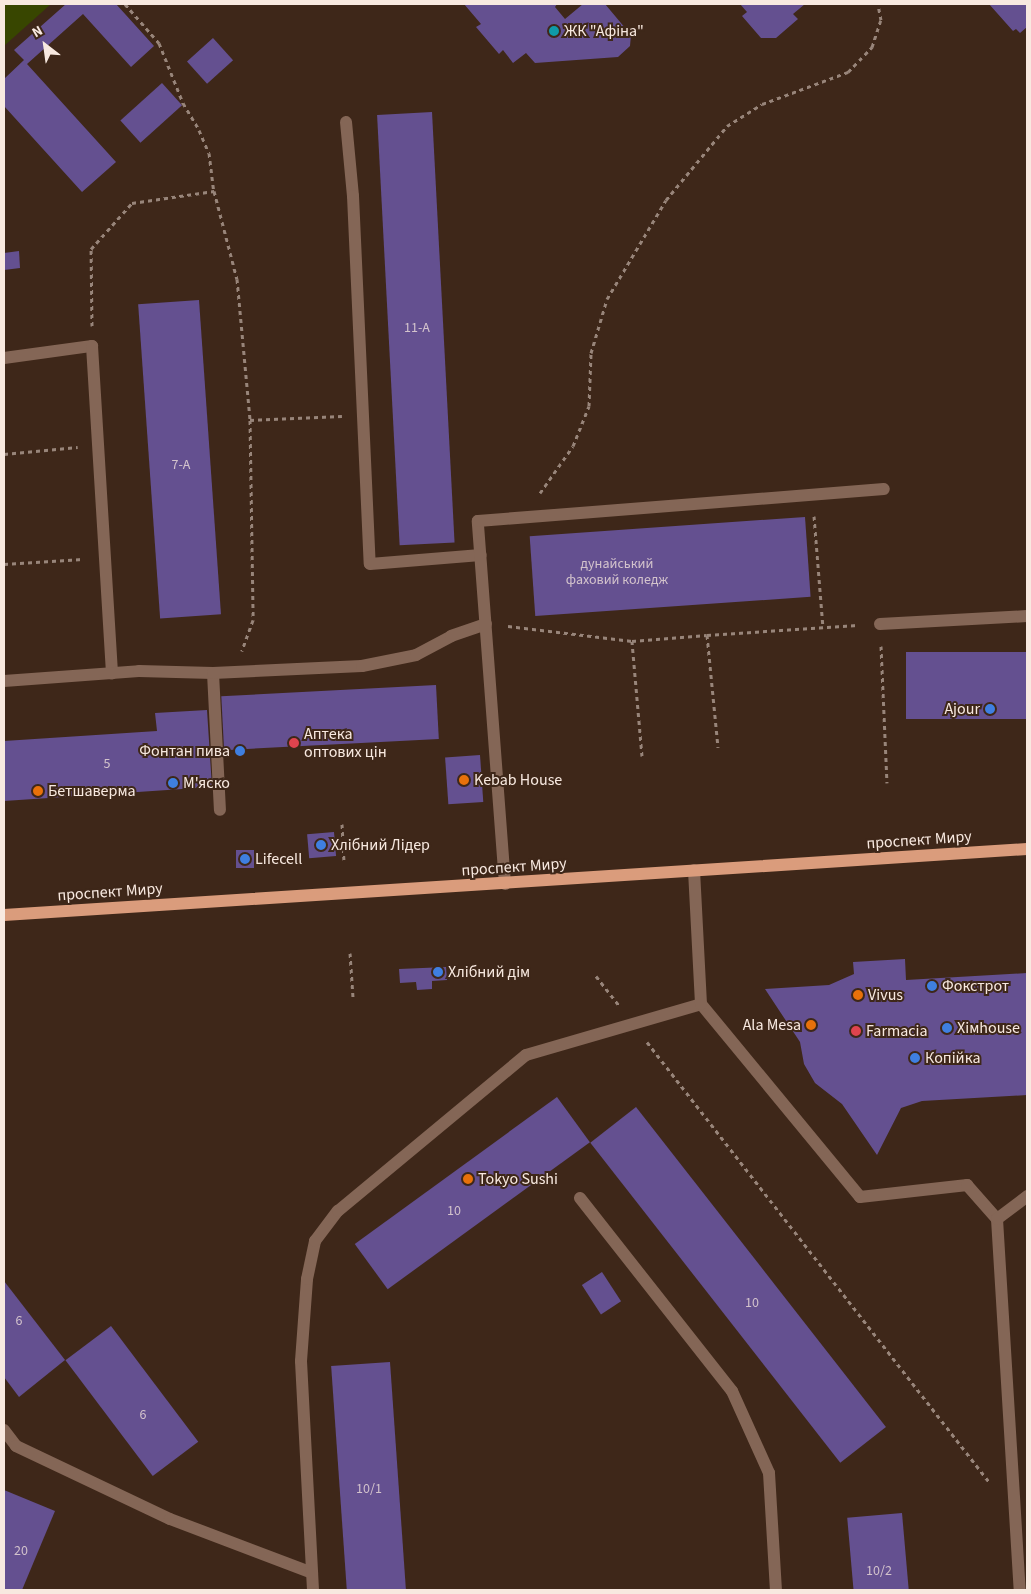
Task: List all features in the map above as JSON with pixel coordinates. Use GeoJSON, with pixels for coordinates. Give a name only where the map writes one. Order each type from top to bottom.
{"type":"FeatureCollection","features":[{"type":"Feature","properties":{"kind":"main road","name":"проспект Миру"},"geometry":{"type":"LineString","coordinates":[[4,916],[1027,849]]}},
{"type":"Feature","properties":{"kind":"lane"},"geometry":{"type":"LineString","coordinates":[[346,122],[353,196],[370,564],[481,555]]}},
{"type":"Feature","properties":{"kind":"lane"},"geometry":{"type":"LineString","coordinates":[[4,358],[92,346],[112,673]]}},
{"type":"Feature","properties":{"kind":"lane"},"geometry":{"type":"LineString","coordinates":[[505,884],[478,521],[884,489]]}},
{"type":"Feature","properties":{"kind":"lane"},"geometry":{"type":"LineString","coordinates":[[880,624],[1027,616]]}},
{"type":"Feature","properties":{"kind":"lane"},"geometry":{"type":"LineString","coordinates":[[4,681],[112,673],[213,673],[362,666],[416,655],[451,636],[486,624]]}},
{"type":"Feature","properties":{"kind":"lane"},"geometry":{"type":"LineString","coordinates":[[213,673],[220,810]]}},
{"type":"Feature","properties":{"kind":"lane"},"geometry":{"type":"LineString","coordinates":[[694,870],[701,1004],[860,1197],[967,1185],[997,1219],[1020,1590]]}},
{"type":"Feature","properties":{"kind":"lane"},"geometry":{"type":"LineString","coordinates":[[312,1590],[301,1361],[307,1279],[315,1241],[338,1211],[526,1055],[701,1004]]}},
{"type":"Feature","properties":{"kind":"lane"},"geometry":{"type":"LineString","coordinates":[[997,1219],[1027,1196]]}},
{"type":"Feature","properties":{"kind":"lane"},"geometry":{"type":"LineString","coordinates":[[580,1198],[732,1391],[769,1472],[776,1590]]}},
{"type":"Feature","properties":{"kind":"lane"},"geometry":{"type":"LineString","coordinates":[[4,1430],[16,1446],[170,1519],[312,1573]]}},
{"type":"Feature","properties":{"kind":"path"},"geometry":{"type":"LineString","coordinates":[[125,4],[160,43],[183,103],[208,153],[214,191],[237,279],[250,420],[253,620],[238,660],[213,673]]}},
{"type":"Feature","properties":{"kind":"path"},"geometry":{"type":"LineString","coordinates":[[516,518],[543,489],[573,446],[589,406],[591,353],[607,300],[666,200],[727,126],[762,104],[848,72],[872,47],[881,20],[878,4]]}},
{"type":"Feature","properties":{"kind":"path"},"geometry":{"type":"LineString","coordinates":[[92,346],[91,249],[132,203],[214,191]]}},
{"type":"Feature","properties":{"kind":"path"},"geometry":{"type":"LineString","coordinates":[[250,420],[362,415]]}},
{"type":"Feature","properties":{"kind":"path"},"geometry":{"type":"LineString","coordinates":[[4,454],[98,445]]}},
{"type":"Feature","properties":{"kind":"path"},"geometry":{"type":"LineString","coordinates":[[812,495],[823,628]]}},
{"type":"Feature","properties":{"kind":"path"},"geometry":{"type":"LineString","coordinates":[[4,564],[105,558]]}},
{"type":"Feature","properties":{"kind":"path"},"geometry":{"type":"LineString","coordinates":[[486,624],[632,641],[880,624],[887,783]]}},
{"type":"Feature","properties":{"kind":"path"},"geometry":{"type":"LineString","coordinates":[[707,635],[718,747]]}},
{"type":"Feature","properties":{"kind":"path"},"geometry":{"type":"LineString","coordinates":[[632,641],[642,756]]}},
{"type":"Feature","properties":{"kind":"path"},"geometry":{"type":"LineString","coordinates":[[342,824],[344,860]]}},
{"type":"Feature","properties":{"kind":"path"},"geometry":{"type":"LineString","coordinates":[[350,953],[353,997]]}},
{"type":"Feature","properties":{"kind":"path"},"geometry":{"type":"LineString","coordinates":[[596,976],[620,1008]]}},
{"type":"Feature","properties":{"kind":"path"},"geometry":{"type":"LineString","coordinates":[[645,1039],[1015,1515]]}},
{"type":"Feature","properties":{"kind":"green space"},"geometry":{"type":"Polygon","coordinates":[[[4,4],[51,4],[4,46],[4,4]]]}},
{"type":"Feature","properties":{"kind":"building"},"geometry":{"type":"Polygon","coordinates":[[[66,4],[116,4],[154,46],[131,67],[83,14],[27,64],[116,162],[82,192],[4,106],[4,79],[24,60],[14,50],[66,4]]]}},
{"type":"Feature","properties":{"kind":"building","name":"ЖК \"Афіна\""},"geometry":{"type":"Polygon","coordinates":[[[464,4],[557,4],[555,7],[565,19],[583,4],[605,4],[631,35],[630,46],[618,57],[535,63],[526,53],[513,63],[503,50],[499,54],[476,27],[481,24],[464,4]]]}},
{"type":"Feature","properties":{"kind":"building"},"geometry":{"type":"Polygon","coordinates":[[[740,4],[805,4],[793,14],[798,19],[776,38],[761,38],[742,16],[747,12],[740,4]]]}},
{"type":"Feature","properties":{"kind":"building"},"geometry":{"type":"Polygon","coordinates":[[[989,4],[1027,4],[1027,27],[1020,33],[1016,29],[1013,31],[989,4]]]}},
{"type":"Feature","properties":{"kind":"building"},"geometry":{"type":"Polygon","coordinates":[[[213,38],[233,60],[207,84],[187,61],[213,38]]]}},
{"type":"Feature","properties":{"kind":"building"},"geometry":{"type":"Polygon","coordinates":[[[162,83],[182,105],[140,143],[120,120],[162,83]]]}},
{"type":"Feature","properties":{"kind":"building"},"geometry":{"type":"Polygon","coordinates":[[[432,112],[455,542],[400,545],[377,115],[432,112]]]}},
{"type":"Feature","properties":{"kind":"building"},"geometry":{"type":"Polygon","coordinates":[[[19,251],[20,268],[4,270],[4,253],[19,251]]]}},
{"type":"Feature","properties":{"kind":"building"},"geometry":{"type":"Polygon","coordinates":[[[199,300],[221,614],[160,618],[138,304],[199,300]]]}},
{"type":"Feature","properties":{"kind":"building"},"geometry":{"type":"Polygon","coordinates":[[[805,517],[811,597],[535,616],[530,536],[805,517]]]}},
{"type":"Feature","properties":{"kind":"building"},"geometry":{"type":"Polygon","coordinates":[[[906,652],[1027,652],[1027,719],[906,719],[906,652]]]}},
{"type":"Feature","properties":{"kind":"building"},"geometry":{"type":"Polygon","coordinates":[[[436,685],[439,739],[224,750],[221,696],[436,685]]]}},
{"type":"Feature","properties":{"kind":"building"},"geometry":{"type":"Polygon","coordinates":[[[207,710],[212,787],[4,801],[4,741],[157,731],[155,713],[207,710]]]}},
{"type":"Feature","properties":{"kind":"building","name":"Kebab House"},"geometry":{"type":"Polygon","coordinates":[[[480,755],[483,802],[448,804],[445,757],[480,755]]]}},
{"type":"Feature","properties":{"kind":"building","name":"Хлібний Лідер"},"geometry":{"type":"Polygon","coordinates":[[[334,832],[336,856],[309,858],[307,834],[334,832]]]}},
{"type":"Feature","properties":{"kind":"building","name":"Lifecell"},"geometry":{"type":"Polygon","coordinates":[[[236,850],[254,850],[254,868],[236,868],[236,850]]]}},
{"type":"Feature","properties":{"kind":"building","name":"Копійка"},"geometry":{"type":"Polygon","coordinates":[[[905,959],[906,980],[1027,973],[1027,1095],[922,1101],[901,1108],[877,1155],[842,1104],[815,1083],[804,1064],[800,1042],[765,989],[829,985],[854,974],[853,962],[905,959]]]}},
{"type":"Feature","properties":{"kind":"building"},"geometry":{"type":"Polygon","coordinates":[[[446,967],[447,980],[432,981],[432,989],[417,990],[416,982],[400,983],[399,969],[446,967]]]}},
{"type":"Feature","properties":{"kind":"building"},"geometry":{"type":"Polygon","coordinates":[[[557,1097],[590,1142],[388,1289],[355,1244],[557,1097]]]}},
{"type":"Feature","properties":{"kind":"building"},"geometry":{"type":"Polygon","coordinates":[[[636,1107],[886,1427],[840,1463],[590,1143],[636,1107]]]}},
{"type":"Feature","properties":{"kind":"building"},"geometry":{"type":"Polygon","coordinates":[[[602,1272],[621,1301],[601,1314],[582,1285],[602,1272]]]}},
{"type":"Feature","properties":{"kind":"building"},"geometry":{"type":"Polygon","coordinates":[[[4,1281],[65,1360],[19,1397],[4,1377],[4,1281]]]}},
{"type":"Feature","properties":{"kind":"building"},"geometry":{"type":"Polygon","coordinates":[[[111,1326],[198,1442],[153,1476],[65,1360],[111,1326]]]}},
{"type":"Feature","properties":{"kind":"building"},"geometry":{"type":"Polygon","coordinates":[[[390,1362],[406,1589],[347,1590],[331,1366],[390,1362]]]}},
{"type":"Feature","properties":{"kind":"building"},"geometry":{"type":"Polygon","coordinates":[[[4,1490],[55,1511],[22,1590],[4,1590],[4,1490]]]}},
{"type":"Feature","properties":{"kind":"building"},"geometry":{"type":"Polygon","coordinates":[[[902,1513],[909,1590],[854,1590],[847,1518],[902,1513]]]}},
{"type":"Feature","properties":{"kind":"place","name":"ЖК \"Афіна\""},"geometry":{"type":"Point","coordinates":[554,31]}},
{"type":"Feature","properties":{"kind":"place","name":"Ajour"},"geometry":{"type":"Point","coordinates":[990,709]}},
{"type":"Feature","properties":{"kind":"place","name":"Аптека оптових цін"},"geometry":{"type":"Point","coordinates":[294,743]}},
{"type":"Feature","properties":{"kind":"place","name":"Фонтан пива"},"geometry":{"type":"Point","coordinates":[240,751]}},
{"type":"Feature","properties":{"kind":"place","name":"Kebab House"},"geometry":{"type":"Point","coordinates":[464,780]}},
{"type":"Feature","properties":{"kind":"place","name":"М'яско"},"geometry":{"type":"Point","coordinates":[173,783]}},
{"type":"Feature","properties":{"kind":"place","name":"Бетшаверма"},"geometry":{"type":"Point","coordinates":[38,791]}},
{"type":"Feature","properties":{"kind":"place","name":"Хлібний Лідер"},"geometry":{"type":"Point","coordinates":[321,845]}},
{"type":"Feature","properties":{"kind":"place","name":"Lifecell"},"geometry":{"type":"Point","coordinates":[245,859]}},
{"type":"Feature","properties":{"kind":"place","name":"Хлібний дім"},"geometry":{"type":"Point","coordinates":[438,972]}},
{"type":"Feature","properties":{"kind":"place","name":"Фокстрот"},"geometry":{"type":"Point","coordinates":[932,986]}},
{"type":"Feature","properties":{"kind":"place","name":"Vivus"},"geometry":{"type":"Point","coordinates":[858,995]}},
{"type":"Feature","properties":{"kind":"place","name":"Ala Mesa"},"geometry":{"type":"Point","coordinates":[811,1025]}},
{"type":"Feature","properties":{"kind":"place","name":"Хімhouse"},"geometry":{"type":"Point","coordinates":[947,1028]}},
{"type":"Feature","properties":{"kind":"place","name":"Farmacia"},"geometry":{"type":"Point","coordinates":[856,1031]}},
{"type":"Feature","properties":{"kind":"place","name":"Копійка"},"geometry":{"type":"Point","coordinates":[915,1058]}},
{"type":"Feature","properties":{"kind":"place","name":"Tokyo Sushi"},"geometry":{"type":"Point","coordinates":[468,1179]}}]}
